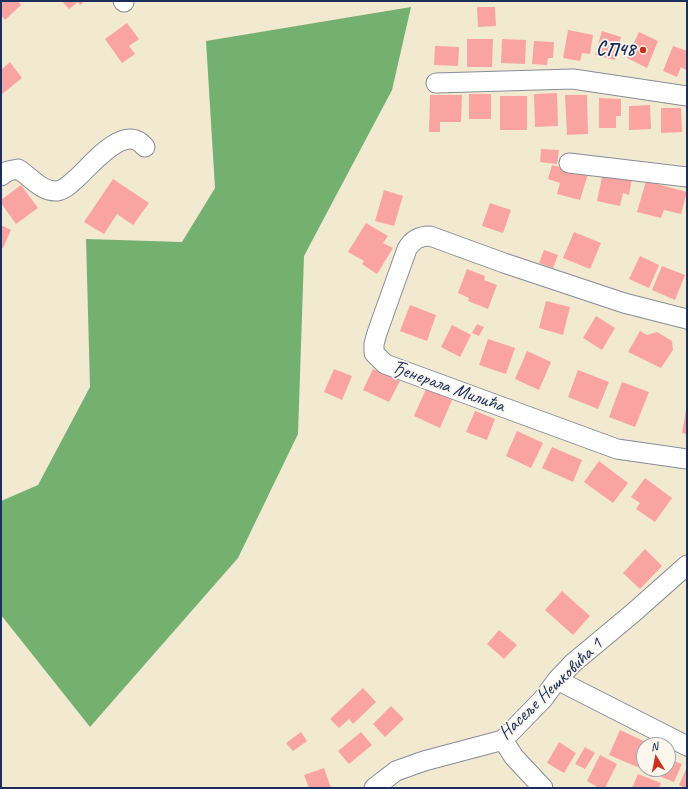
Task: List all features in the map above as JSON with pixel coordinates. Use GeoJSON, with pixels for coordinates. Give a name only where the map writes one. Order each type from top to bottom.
{"type":"FeatureCollection","features":[{"type":"Feature","properties":{"kind":"street"},"geometry":{"type":"LineString","coordinates":[[436,83],[573,79],[687,96]]}},
{"type":"Feature","properties":{"kind":"street"},"geometry":{"type":"LineString","coordinates":[[1,176],[18,169],[42,187],[59,191],[71,184],[99,156],[120,140],[137,140],[145,147]]}},
{"type":"Feature","properties":{"kind":"street"},"geometry":{"type":"LineString","coordinates":[[569,163],[687,177]]}},
{"type":"Feature","properties":{"kind":"street","name":"Ђенерала Милића"},"geometry":{"type":"LineString","coordinates":[[687,319],[624,303],[504,263],[430,236],[424,236],[410,243],[407,249],[374,344],[374,353],[385,364],[617,449],[687,459]]}},
{"type":"Feature","properties":{"kind":"street","name":"Насеље Нешковића 1"},"geometry":{"type":"LineString","coordinates":[[374,788],[396,772],[424,761],[503,740],[543,699],[557,680],[573,663],[687,565]]}},
{"type":"Feature","properties":{"kind":"street"},"geometry":{"type":"LineString","coordinates":[[557,680],[687,746]]}},
{"type":"Feature","properties":{"kind":"street"},"geometry":{"type":"LineString","coordinates":[[503,740],[514,757],[543,788]]}},
{"type":"Feature","properties":{"kind":"green space"},"geometry":{"type":"Polygon","coordinates":[[[411,7],[392,90],[304,256],[298,434],[238,558],[90,727],[1,615],[1,501],[38,485],[90,387],[86,239],[182,242],[215,188],[206,41],[411,7]]]}},
{"type":"Feature","properties":{"kind":"building"},"geometry":{"type":"Polygon","coordinates":[[[1,1],[18,1],[21,5],[5,20],[1,15],[1,1]]]}},
{"type":"Feature","properties":{"kind":"building"},"geometry":{"type":"Polygon","coordinates":[[[62,1],[85,1],[80,5],[78,2],[69,9],[62,1]]]}},
{"type":"Feature","properties":{"kind":"building"},"geometry":{"type":"Polygon","coordinates":[[[477,7],[495,7],[496,26],[478,27],[477,7]]]}},
{"type":"Feature","properties":{"kind":"building"},"geometry":{"type":"Polygon","coordinates":[[[127,23],[139,39],[129,46],[135,54],[122,63],[105,39],[127,23]]]}},
{"type":"Feature","properties":{"kind":"building"},"geometry":{"type":"Polygon","coordinates":[[[568,30],[593,35],[590,54],[582,53],[580,61],[563,58],[568,30]]]}},
{"type":"Feature","properties":{"kind":"building"},"geometry":{"type":"Polygon","coordinates":[[[602,31],[621,37],[615,60],[595,55],[602,31]]]}},
{"type":"Feature","properties":{"kind":"building","name":"СП48"},"geometry":{"type":"Polygon","coordinates":[[[639,32],[658,41],[647,68],[627,58],[639,32]]]}},
{"type":"Feature","properties":{"kind":"building"},"geometry":{"type":"Polygon","coordinates":[[[467,39],[493,39],[492,67],[467,67],[467,39]]]}},
{"type":"Feature","properties":{"kind":"building"},"geometry":{"type":"Polygon","coordinates":[[[502,39],[526,40],[525,64],[501,63],[502,39]]]}},
{"type":"Feature","properties":{"kind":"building"},"geometry":{"type":"Polygon","coordinates":[[[534,41],[554,42],[553,58],[548,58],[547,65],[532,64],[534,41]]]}},
{"type":"Feature","properties":{"kind":"building"},"geometry":{"type":"Polygon","coordinates":[[[435,46],[459,47],[458,66],[434,65],[435,46]]]}},
{"type":"Feature","properties":{"kind":"building"},"geometry":{"type":"Polygon","coordinates":[[[673,46],[687,51],[686,70],[681,67],[677,77],[663,71],[673,46]]]}},
{"type":"Feature","properties":{"kind":"building"},"geometry":{"type":"Polygon","coordinates":[[[10,62],[22,78],[1,95],[1,70],[10,62]]]}},
{"type":"Feature","properties":{"kind":"building"},"geometry":{"type":"Polygon","coordinates":[[[557,93],[558,126],[535,127],[534,94],[557,93]]]}},
{"type":"Feature","properties":{"kind":"building"},"geometry":{"type":"Polygon","coordinates":[[[469,94],[491,94],[491,119],[469,119],[469,94]]]}},
{"type":"Feature","properties":{"kind":"building"},"geometry":{"type":"Polygon","coordinates":[[[430,95],[462,95],[461,122],[440,122],[440,132],[429,132],[430,95]]]}},
{"type":"Feature","properties":{"kind":"building"},"geometry":{"type":"Polygon","coordinates":[[[565,95],[587,95],[588,134],[567,135],[565,95]]]}},
{"type":"Feature","properties":{"kind":"building"},"geometry":{"type":"Polygon","coordinates":[[[500,96],[527,96],[527,130],[500,130],[500,96]]]}},
{"type":"Feature","properties":{"kind":"building"},"geometry":{"type":"Polygon","coordinates":[[[599,98],[621,99],[621,116],[616,116],[616,128],[599,128],[599,98]]]}},
{"type":"Feature","properties":{"kind":"building"},"geometry":{"type":"Polygon","coordinates":[[[650,105],[651,129],[629,130],[629,106],[650,105]]]}},
{"type":"Feature","properties":{"kind":"building"},"geometry":{"type":"Polygon","coordinates":[[[661,108],[681,108],[682,132],[661,133],[661,108]]]}},
{"type":"Feature","properties":{"kind":"building"},"geometry":{"type":"Polygon","coordinates":[[[541,149],[559,150],[557,164],[540,162],[541,149]]]}},
{"type":"Feature","properties":{"kind":"building"},"geometry":{"type":"Polygon","coordinates":[[[552,165],[588,174],[580,200],[557,194],[560,183],[548,179],[552,165]]]}},
{"type":"Feature","properties":{"kind":"building"},"geometry":{"type":"Polygon","coordinates":[[[603,172],[632,178],[629,195],[623,193],[620,206],[597,201],[603,172]]]}},
{"type":"Feature","properties":{"kind":"building"},"geometry":{"type":"Polygon","coordinates":[[[113,179],[149,203],[133,225],[117,214],[104,234],[84,222],[113,179]]]}},
{"type":"Feature","properties":{"kind":"building"},"geometry":{"type":"Polygon","coordinates":[[[646,181],[687,192],[681,214],[664,210],[661,218],[637,212],[646,181]]]}},
{"type":"Feature","properties":{"kind":"building"},"geometry":{"type":"Polygon","coordinates":[[[21,185],[38,208],[16,224],[1,203],[1,200],[21,185]]]}},
{"type":"Feature","properties":{"kind":"building"},"geometry":{"type":"Polygon","coordinates":[[[384,190],[403,196],[394,226],[375,221],[384,190]]]}},
{"type":"Feature","properties":{"kind":"building"},"geometry":{"type":"Polygon","coordinates":[[[490,203],[511,210],[503,233],[482,226],[490,203]]]}},
{"type":"Feature","properties":{"kind":"building"},"geometry":{"type":"Polygon","coordinates":[[[366,223],[388,236],[383,243],[393,248],[377,274],[362,264],[364,261],[348,252],[366,223]]]}},
{"type":"Feature","properties":{"kind":"building"},"geometry":{"type":"Polygon","coordinates":[[[1,225],[11,230],[3,248],[1,247],[1,225]]]}},
{"type":"Feature","properties":{"kind":"building"},"geometry":{"type":"Polygon","coordinates":[[[574,232],[601,243],[590,269],[563,258],[574,232]]]}},
{"type":"Feature","properties":{"kind":"building"},"geometry":{"type":"Polygon","coordinates":[[[544,250],[558,255],[553,268],[539,263],[544,250]]]}},
{"type":"Feature","properties":{"kind":"building"},"geometry":{"type":"Polygon","coordinates":[[[640,256],[659,265],[649,288],[629,279],[640,256]]]}},
{"type":"Feature","properties":{"kind":"building"},"geometry":{"type":"Polygon","coordinates":[[[662,266],[685,275],[675,300],[652,290],[662,266]]]}},
{"type":"Feature","properties":{"kind":"building"},"geometry":{"type":"Polygon","coordinates":[[[467,269],[485,276],[484,280],[497,285],[488,309],[468,301],[469,298],[458,293],[467,269]]]}},
{"type":"Feature","properties":{"kind":"building"},"geometry":{"type":"Polygon","coordinates":[[[546,301],[570,307],[563,335],[539,328],[546,301]]]}},
{"type":"Feature","properties":{"kind":"building"},"geometry":{"type":"Polygon","coordinates":[[[410,305],[436,315],[427,341],[400,331],[410,305]]]}},
{"type":"Feature","properties":{"kind":"building"},"geometry":{"type":"Polygon","coordinates":[[[596,316],[615,328],[602,350],[583,338],[596,316]]]}},
{"type":"Feature","properties":{"kind":"building"},"geometry":{"type":"Polygon","coordinates":[[[477,324],[484,327],[479,336],[472,333],[477,324]]]}},
{"type":"Feature","properties":{"kind":"building"},"geometry":{"type":"Polygon","coordinates":[[[452,325],[471,335],[460,357],[441,347],[452,325]]]}},
{"type":"Feature","properties":{"kind":"building"},"geometry":{"type":"Polygon","coordinates":[[[640,331],[647,335],[657,332],[672,341],[673,350],[661,368],[628,352],[640,331]]]}},
{"type":"Feature","properties":{"kind":"building"},"geometry":{"type":"Polygon","coordinates":[[[488,339],[515,348],[506,374],[479,365],[488,339]]]}},
{"type":"Feature","properties":{"kind":"building"},"geometry":{"type":"Polygon","coordinates":[[[527,351],[551,362],[539,390],[515,379],[527,351]]]}},
{"type":"Feature","properties":{"kind":"building"},"geometry":{"type":"Polygon","coordinates":[[[334,369],[352,376],[342,400],[324,392],[334,369]]]}},
{"type":"Feature","properties":{"kind":"building"},"geometry":{"type":"Polygon","coordinates":[[[373,369],[400,381],[389,402],[363,390],[373,369]]]}},
{"type":"Feature","properties":{"kind":"building"},"geometry":{"type":"Polygon","coordinates":[[[578,370],[609,382],[598,409],[568,397],[578,370]]]}},
{"type":"Feature","properties":{"kind":"building"},"geometry":{"type":"Polygon","coordinates":[[[622,382],[649,392],[635,427],[609,417],[622,382]]]}},
{"type":"Feature","properties":{"kind":"building"},"geometry":{"type":"Polygon","coordinates":[[[426,389],[452,400],[440,428],[414,416],[426,389]]]}},
{"type":"Feature","properties":{"kind":"building"},"geometry":{"type":"Polygon","coordinates":[[[687,410],[687,434],[682,433],[687,410]]]}},
{"type":"Feature","properties":{"kind":"building"},"geometry":{"type":"Polygon","coordinates":[[[475,411],[495,419],[487,440],[466,432],[475,411]]]}},
{"type":"Feature","properties":{"kind":"building"},"geometry":{"type":"Polygon","coordinates":[[[517,431],[543,443],[531,468],[506,456],[517,431]]]}},
{"type":"Feature","properties":{"kind":"building"},"geometry":{"type":"Polygon","coordinates":[[[552,447],[582,460],[573,482],[542,468],[552,447]]]}},
{"type":"Feature","properties":{"kind":"building"},"geometry":{"type":"Polygon","coordinates":[[[599,461],[628,483],[613,503],[584,482],[599,461]]]}},
{"type":"Feature","properties":{"kind":"building"},"geometry":{"type":"Polygon","coordinates":[[[645,478],[672,498],[655,522],[636,509],[640,503],[631,497],[645,478]]]}},
{"type":"Feature","properties":{"kind":"building"},"geometry":{"type":"Polygon","coordinates":[[[645,549],[662,566],[640,589],[623,573],[645,549]]]}},
{"type":"Feature","properties":{"kind":"building"},"geometry":{"type":"Polygon","coordinates":[[[562,591],[590,616],[573,635],[545,610],[562,591]]]}},
{"type":"Feature","properties":{"kind":"building"},"geometry":{"type":"Polygon","coordinates":[[[499,630],[517,645],[504,659],[487,644],[499,630]]]}},
{"type":"Feature","properties":{"kind":"building"},"geometry":{"type":"Polygon","coordinates":[[[363,688],[376,702],[353,724],[349,719],[339,728],[330,719],[363,688]]]}},
{"type":"Feature","properties":{"kind":"building"},"geometry":{"type":"Polygon","coordinates":[[[391,706],[404,719],[385,737],[373,724],[391,706]]]}},
{"type":"Feature","properties":{"kind":"building"},"geometry":{"type":"Polygon","coordinates":[[[620,730],[636,738],[636,766],[609,755],[620,730]]]}},
{"type":"Feature","properties":{"kind":"building"},"geometry":{"type":"Polygon","coordinates":[[[301,732],[307,741],[293,751],[286,743],[301,732]]]}},
{"type":"Feature","properties":{"kind":"building"},"geometry":{"type":"Polygon","coordinates":[[[361,732],[372,745],[349,764],[338,751],[361,732]]]}},
{"type":"Feature","properties":{"kind":"building"},"geometry":{"type":"Polygon","coordinates":[[[559,742],[576,753],[564,773],[547,763],[559,742]]]}},
{"type":"Feature","properties":{"kind":"building"},"geometry":{"type":"Polygon","coordinates":[[[585,747],[595,753],[585,769],[575,764],[585,747]]]}},
{"type":"Feature","properties":{"kind":"building"},"geometry":{"type":"Polygon","coordinates":[[[600,755],[617,764],[605,788],[599,788],[587,781],[600,755]]]}},
{"type":"Feature","properties":{"kind":"building"},"geometry":{"type":"Polygon","coordinates":[[[676,762],[682,764],[674,782],[661,777],[676,777],[676,762]]]}},
{"type":"Feature","properties":{"kind":"building"},"geometry":{"type":"Polygon","coordinates":[[[687,767],[687,788],[685,788],[679,785],[687,767]]]}},
{"type":"Feature","properties":{"kind":"building"},"geometry":{"type":"Polygon","coordinates":[[[324,768],[331,788],[309,788],[304,775],[324,768]]]}},
{"type":"Feature","properties":{"kind":"building"},"geometry":{"type":"Polygon","coordinates":[[[637,777],[646,777],[661,783],[659,788],[632,788],[637,777]]]}},
{"type":"Feature","properties":{"kind":"place","name":"СП48"},"geometry":{"type":"Point","coordinates":[643,50]}}]}
